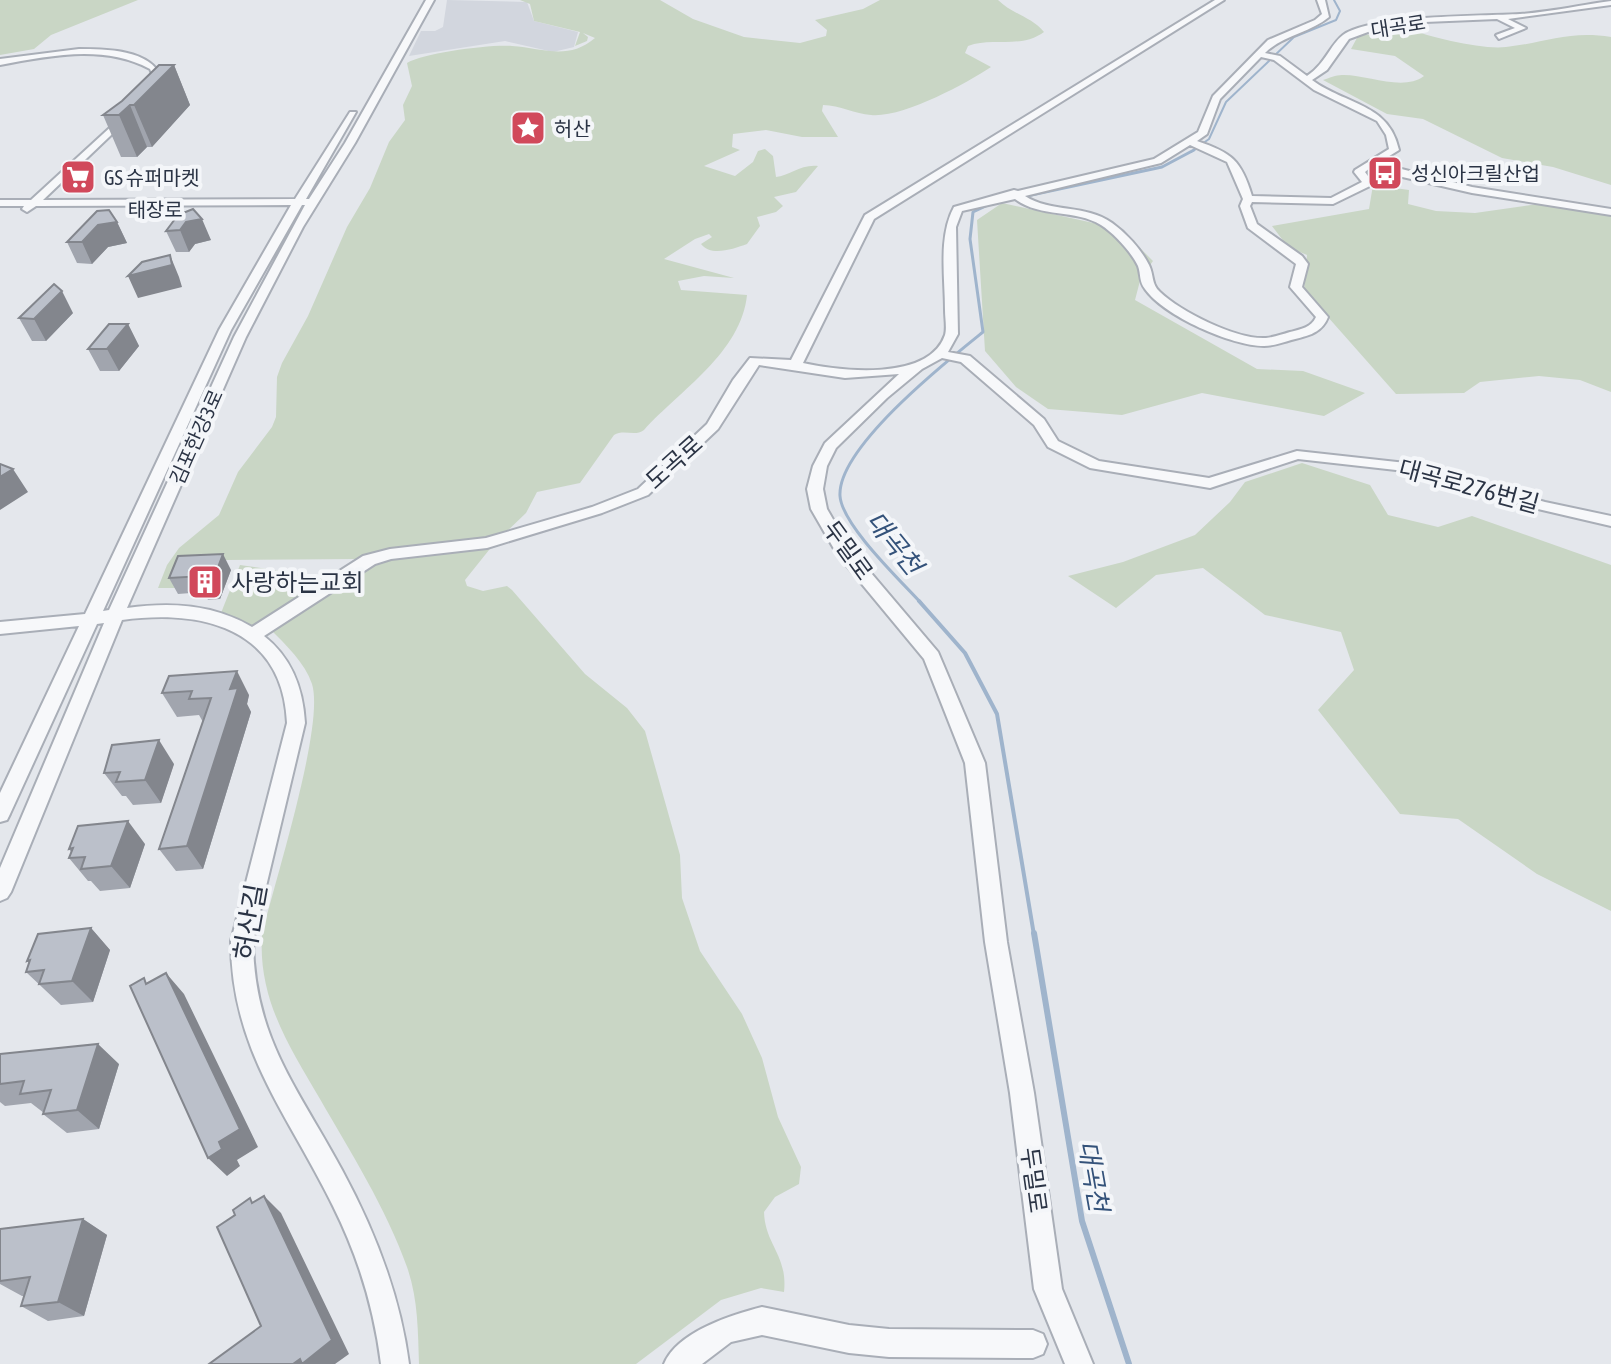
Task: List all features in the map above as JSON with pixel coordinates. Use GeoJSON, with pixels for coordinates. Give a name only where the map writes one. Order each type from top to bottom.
{"type":"FeatureCollection","features":[{"type":"Feature","properties":{"kind":"street","name":"김포한강3로"},"geometry":{"type":"LineString","coordinates":[[0,892],[115,616],[240,337],[304,205],[310,183],[420,0]]}},
{"type":"Feature","properties":{"kind":"street","name":"김포한강3로"},"geometry":{"type":"LineString","coordinates":[[0,814],[88,619],[225,330],[282,228],[304,205],[350,143],[430,0]]}},
{"type":"Feature","properties":{"kind":"street"},"geometry":{"type":"LineString","coordinates":[[917,366],[880,375],[825,372],[795,365],[869,217],[1220,0]]}},
{"type":"Feature","properties":{"kind":"street"},"geometry":{"type":"LineString","coordinates":[[948,356],[952,334],[950,227],[958,209],[1157,161],[1197,144],[1216,98],[1269,56],[1271,42],[1326,15],[1321,0]]}},
{"type":"Feature","properties":{"kind":"street","name":"대곡로"},"geometry":{"type":"LineString","coordinates":[[1308,79],[1324,68],[1346,37],[1366,30],[1437,20],[1498,18],[1611,3]]}},
{"type":"Feature","properties":{"kind":"street"},"geometry":{"type":"LineString","coordinates":[[1498,18],[1518,25],[1535,23]]}},
{"type":"Feature","properties":{"kind":"street"},"geometry":{"type":"LineString","coordinates":[[1437,20],[1452,30]]}},
{"type":"Feature","properties":{"kind":"street"},"geometry":{"type":"LineString","coordinates":[[1499,37],[1522,29],[1518,25]]}},
{"type":"Feature","properties":{"kind":"street"},"geometry":{"type":"LineString","coordinates":[[0,62],[74,53],[124,56],[157,71],[158,83],[149,94]]}},
{"type":"Feature","properties":{"kind":"street"},"geometry":{"type":"LineString","coordinates":[[1248,199],[1333,201],[1368,183],[1359,172],[1394,150],[1391,135],[1381,119],[1328,93],[1269,56]]}},
{"type":"Feature","properties":{"kind":"street"},"geometry":{"type":"LineString","coordinates":[[30,206],[139,103]]}},
{"type":"Feature","properties":{"kind":"street"},"geometry":{"type":"LineString","coordinates":[[1017,196],[1033,207],[1074,212],[1102,221],[1145,267],[1146,283],[1159,299],[1206,323],[1236,336],[1263,342],[1312,330],[1321,323],[1322,317],[1296,287],[1302,264],[1292,253],[1264,237],[1252,226],[1239,169],[1231,157],[1197,144]]}},
{"type":"Feature","properties":{"kind":"street"},"geometry":{"type":"LineString","coordinates":[[1370,163],[1389,171],[1472,190],[1513,198],[1573,203],[1611,212]]}},
{"type":"Feature","properties":{"kind":"street"},"geometry":{"type":"LineString","coordinates":[[253,206],[310,183]]}},
{"type":"Feature","properties":{"kind":"street","name":"태장로"},"geometry":{"type":"LineString","coordinates":[[0,206],[304,205]]}},
{"type":"Feature","properties":{"kind":"street"},"geometry":{"type":"LineString","coordinates":[[253,206],[277,217],[282,228]]}},
{"type":"Feature","properties":{"kind":"street","name":"두밀로"},"geometry":{"type":"LineString","coordinates":[[948,356],[917,366],[830,446],[820,466],[815,489],[819,509],[843,550],[932,656],[975,763],[996,942],[1022,1093],[1048,1289],[1079,1364]]}},
{"type":"Feature","properties":{"kind":"street","name":"대곡로276번길"},"geometry":{"type":"LineString","coordinates":[[948,356],[965,359],[1039,422],[1053,444],[1095,465],[1210,483],[1297,455],[1418,469],[1543,506],[1611,521]]}},
{"type":"Feature","properties":{"kind":"street","name":"도곡로"},"geometry":{"type":"LineString","coordinates":[[252,635],[369,560],[390,554],[475,546],[597,510],[643,492],[713,426],[755,361],[774,360],[795,365]]}},
{"type":"Feature","properties":{"kind":"street","name":"허산길"},"geometry":{"type":"LineString","coordinates":[[0,628],[187,611],[216,618],[252,635],[288,674],[296,710],[293,737],[242,941],[244,1004],[266,1057],[332,1177],[369,1257],[388,1314],[395,1364]]}},
{"type":"Feature","properties":{"kind":"street"},"geometry":{"type":"LineString","coordinates":[[678,1364],[725,1330],[762,1321],[849,1339],[889,1343],[1033,1344]]}},
{"type":"Feature","properties":{"kind":"shaded area"},"geometry":{"type":"Polygon","coordinates":[[[447,0],[527,2],[534,21],[578,32],[574,47],[553,52],[505,41],[409,56],[421,31],[435,31],[443,27],[447,0]]]}},
{"type":"Feature","properties":{"kind":"green space"},"geometry":{"type":"Polygon","coordinates":[[[0,0],[138,0],[51,35],[34,49],[0,55],[0,0]]]}},
{"type":"Feature","properties":{"kind":"green space"},"geometry":{"type":"Polygon","coordinates":[[[520,0],[660,0],[693,19],[744,37],[800,43],[826,36],[827,30],[815,20],[863,9],[880,0],[998,0],[1044,32],[1016,42],[987,42],[968,46],[965,53],[991,67],[916,106],[871,115],[823,105],[822,111],[838,137],[802,137],[766,130],[733,134],[732,147],[740,150],[704,166],[735,176],[753,162],[758,151],[765,149],[773,156],[776,177],[818,166],[796,192],[774,197],[783,206],[776,212],[757,217],[760,226],[747,244],[722,251],[710,250],[701,244],[712,237],[709,234],[695,239],[664,259],[734,278],[704,276],[678,281],[681,290],[747,295],[733,335],[707,369],[644,430],[614,435],[580,483],[537,492],[526,513],[504,534],[482,540],[377,553],[357,559],[225,560],[175,588],[158,588],[167,565],[179,548],[219,515],[238,472],[272,427],[276,417],[277,377],[282,363],[308,316],[347,227],[370,188],[389,142],[405,120],[403,105],[412,86],[407,63],[442,53],[489,46],[565,51],[585,45],[595,38],[583,33],[588,37],[587,41],[575,46],[580,32],[534,21],[530,4],[520,0]]]}},
{"type":"Feature","properties":{"kind":"green space"},"geometry":{"type":"Polygon","coordinates":[[[1408,29],[1484,47],[1582,35],[1611,37],[1611,185],[1553,167],[1502,158],[1423,119],[1387,114],[1323,80],[1352,75],[1406,82],[1424,76],[1395,56],[1351,49],[1358,36],[1408,29]]]}},
{"type":"Feature","properties":{"kind":"green space"},"geometry":{"type":"Polygon","coordinates":[[[1373,185],[1409,190],[1408,204],[1436,211],[1475,213],[1538,204],[1611,216],[1611,392],[1580,380],[1539,376],[1480,382],[1464,393],[1396,394],[1304,290],[1307,255],[1288,247],[1272,226],[1369,209],[1373,185]]]}},
{"type":"Feature","properties":{"kind":"green space"},"geometry":{"type":"Polygon","coordinates":[[[1002,203],[1121,229],[1153,261],[1141,277],[1135,300],[1257,369],[1303,371],[1365,393],[1324,416],[1202,393],[1122,415],[1048,409],[1016,387],[985,351],[977,220],[1002,203]]]}},
{"type":"Feature","properties":{"kind":"green space"},"geometry":{"type":"Polygon","coordinates":[[[1302,463],[1370,485],[1388,515],[1438,527],[1472,516],[1611,565],[1611,911],[1537,874],[1458,819],[1400,814],[1318,710],[1354,670],[1341,632],[1265,615],[1203,568],[1156,575],[1116,608],[1068,576],[1123,562],[1195,535],[1230,502],[1245,482],[1302,463]]]}},
{"type":"Feature","properties":{"kind":"green space"},"geometry":{"type":"Polygon","coordinates":[[[493,545],[465,580],[467,586],[483,591],[507,586],[512,590],[585,674],[627,708],[645,731],[680,855],[682,898],[700,951],[742,1014],[762,1058],[778,1117],[801,1167],[799,1184],[775,1197],[764,1212],[768,1233],[783,1269],[784,1292],[761,1288],[721,1300],[636,1364],[419,1364],[413,1291],[399,1245],[367,1181],[287,1041],[270,1001],[265,980],[262,935],[305,768],[314,705],[312,684],[305,669],[271,630],[339,582],[382,560],[493,545]]]}},
{"type":"Feature","properties":{"kind":"green space"},"geometry":{"type":"Polygon","coordinates":[[[240,565],[328,578],[251,628],[221,613],[240,565]]]}},
{"type":"Feature","properties":{"kind":"building"},"geometry":{"type":"Polygon","coordinates":[[[159,65],[174,65],[134,105],[119,115],[103,115],[122,101],[159,65]]]}},
{"type":"Feature","properties":{"kind":"building"},"geometry":{"type":"Polygon","coordinates":[[[193,209],[202,219],[186,222],[180,230],[166,231],[178,215],[193,209]]]}},
{"type":"Feature","properties":{"kind":"building"},"geometry":{"type":"Polygon","coordinates":[[[109,210],[117,222],[98,225],[82,242],[67,242],[97,211],[109,210]]]}},
{"type":"Feature","properties":{"kind":"building"},"geometry":{"type":"Polygon","coordinates":[[[170,255],[172,265],[128,276],[142,262],[170,255]]]}},
{"type":"Feature","properties":{"kind":"building"},"geometry":{"type":"Polygon","coordinates":[[[54,284],[62,291],[34,319],[19,318],[54,284]]]}},
{"type":"Feature","properties":{"kind":"building"},"geometry":{"type":"Polygon","coordinates":[[[109,324],[128,324],[107,349],[88,349],[109,324]]]}},
{"type":"Feature","properties":{"kind":"building"},"geometry":{"type":"Polygon","coordinates":[[[0,464],[13,469],[0,477],[0,464]]]}},
{"type":"Feature","properties":{"kind":"building"},"geometry":{"type":"Polygon","coordinates":[[[223,554],[212,583],[199,584],[203,576],[169,578],[178,556],[223,554]]]}},
{"type":"Feature","properties":{"kind":"building"},"geometry":{"type":"Polygon","coordinates":[[[237,671],[230,689],[238,688],[187,846],[159,849],[211,698],[189,699],[192,691],[162,693],[169,676],[237,671]]]}},
{"type":"Feature","properties":{"kind":"building"},"geometry":{"type":"Polygon","coordinates":[[[159,740],[145,780],[116,782],[120,772],[104,773],[112,745],[159,740]]]}},
{"type":"Feature","properties":{"kind":"building"},"geometry":{"type":"Polygon","coordinates":[[[128,821],[111,866],[81,869],[85,857],[69,858],[73,848],[69,849],[78,826],[128,821]]]}},
{"type":"Feature","properties":{"kind":"building"},"geometry":{"type":"Polygon","coordinates":[[[91,928],[72,981],[39,984],[44,970],[26,972],[38,934],[91,928]]]}},
{"type":"Feature","properties":{"kind":"building"},"geometry":{"type":"Polygon","coordinates":[[[166,973],[240,1129],[219,1142],[222,1149],[208,1158],[130,986],[144,978],[146,984],[166,973]]]}},
{"type":"Feature","properties":{"kind":"building"},"geometry":{"type":"Polygon","coordinates":[[[98,1044],[77,1110],[43,1114],[51,1090],[20,1094],[24,1081],[0,1084],[0,1054],[98,1044]]]}},
{"type":"Feature","properties":{"kind":"building"},"geometry":{"type":"Polygon","coordinates":[[[264,1196],[332,1340],[302,1364],[300,1359],[293,1364],[209,1364],[261,1326],[217,1227],[235,1215],[233,1210],[250,1198],[252,1203],[264,1196]]]}},
{"type":"Feature","properties":{"kind":"building"},"geometry":{"type":"Polygon","coordinates":[[[83,1219],[58,1302],[21,1306],[30,1277],[0,1281],[0,1229],[83,1219]]]}},
{"type":"Feature","properties":{"kind":"waterway","name":"대곡천"},"geometry":{"type":"LineString","coordinates":[[1193,150],[1209,139],[1226,102],[1294,37],[1336,20],[1340,11],[1334,0]]}},
{"type":"Feature","properties":{"kind":"waterway","name":"대곡천"},"geometry":{"type":"LineString","coordinates":[[1022,197],[1162,167],[1193,150]]}},
{"type":"Feature","properties":{"kind":"waterway","name":"대곡천"},"geometry":{"type":"LineString","coordinates":[[921,603],[861,537],[843,508],[840,496],[844,476],[874,431],[921,384],[983,332],[970,239],[973,212],[990,204]]}},
{"type":"Feature","properties":{"kind":"waterway","name":"대곡천"},"geometry":{"type":"LineString","coordinates":[[919,601],[965,653],[997,714],[1034,935]]}},
{"type":"Feature","properties":{"kind":"waterway","name":"대곡천"},"geometry":{"type":"LineString","coordinates":[[1034,933],[1082,1221],[1129,1364]]}},
{"type":"Feature","properties":{"kind":"place","name":"허산"},"geometry":{"type":"Point","coordinates":[528,128]}},
{"type":"Feature","properties":{"kind":"place","name":"성신아크릴산업"},"geometry":{"type":"Point","coordinates":[1385,173]}},
{"type":"Feature","properties":{"kind":"place","name":"GS 슈퍼마켓"},"geometry":{"type":"Point","coordinates":[78,177]}},
{"type":"Feature","properties":{"kind":"place","name":"사랑하는교회"},"geometry":{"type":"Point","coordinates":[205,582]}}]}
